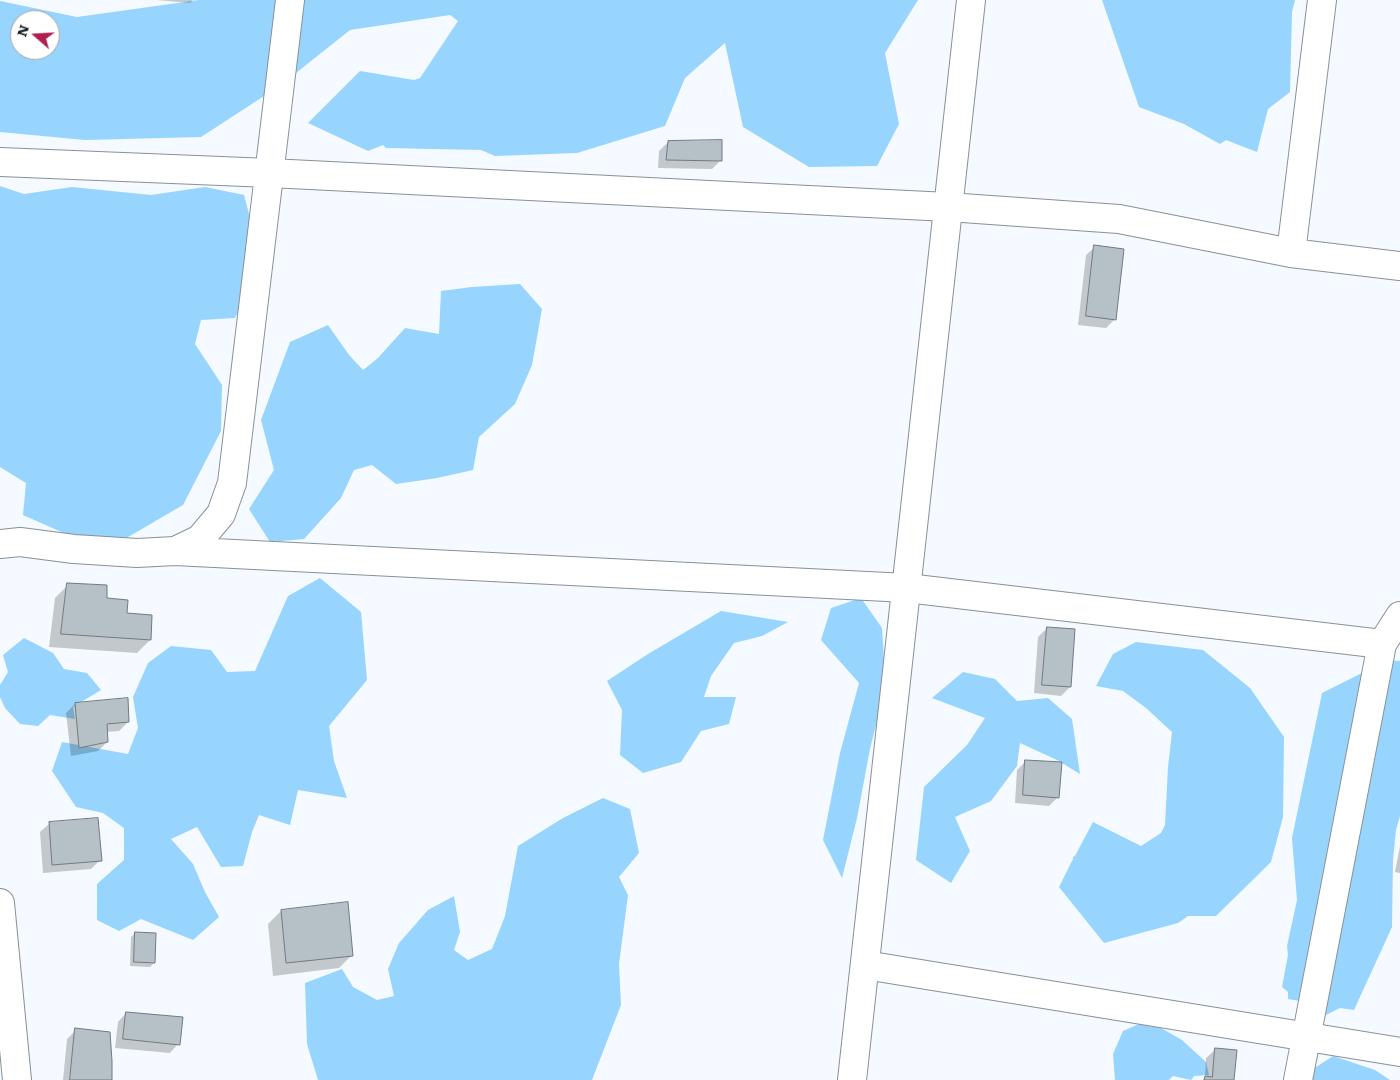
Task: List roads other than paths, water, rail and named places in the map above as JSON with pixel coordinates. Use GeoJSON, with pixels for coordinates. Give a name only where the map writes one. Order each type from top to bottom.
{"type":"FeatureCollection","features":[{"type":"Feature","properties":{"kind":"street"},"geometry":{"type":"LineString","coordinates":[[175,551],[200,538],[211,526],[221,514],[232,483],[290,0]]}},
{"type":"Feature","properties":{"kind":"street"},"geometry":{"type":"LineString","coordinates":[[852,1080],[971,0]]}},
{"type":"Feature","properties":{"kind":"street"},"geometry":{"type":"LineString","coordinates":[[1291,253],[1322,0]]}},
{"type":"Feature","properties":{"kind":"street"},"geometry":{"type":"LineString","coordinates":[[0,162],[270,173],[948,206],[1119,218],[1291,253],[1400,266]]}},
{"type":"Feature","properties":{"kind":"street"},"geometry":{"type":"LineString","coordinates":[[0,544],[20,542],[74,549],[137,553],[175,551],[907,588],[1382,644]]}},
{"type":"Feature","properties":{"kind":"street"},"geometry":{"type":"LineString","coordinates":[[1298,1080],[1382,644],[1400,616]]}},
{"type":"Feature","properties":{"kind":"street"},"geometry":{"type":"LineString","coordinates":[[0,903],[17,1080]]}},
{"type":"Feature","properties":{"kind":"street"},"geometry":{"type":"LineString","coordinates":[[865,965],[1400,1052]]}}]}
